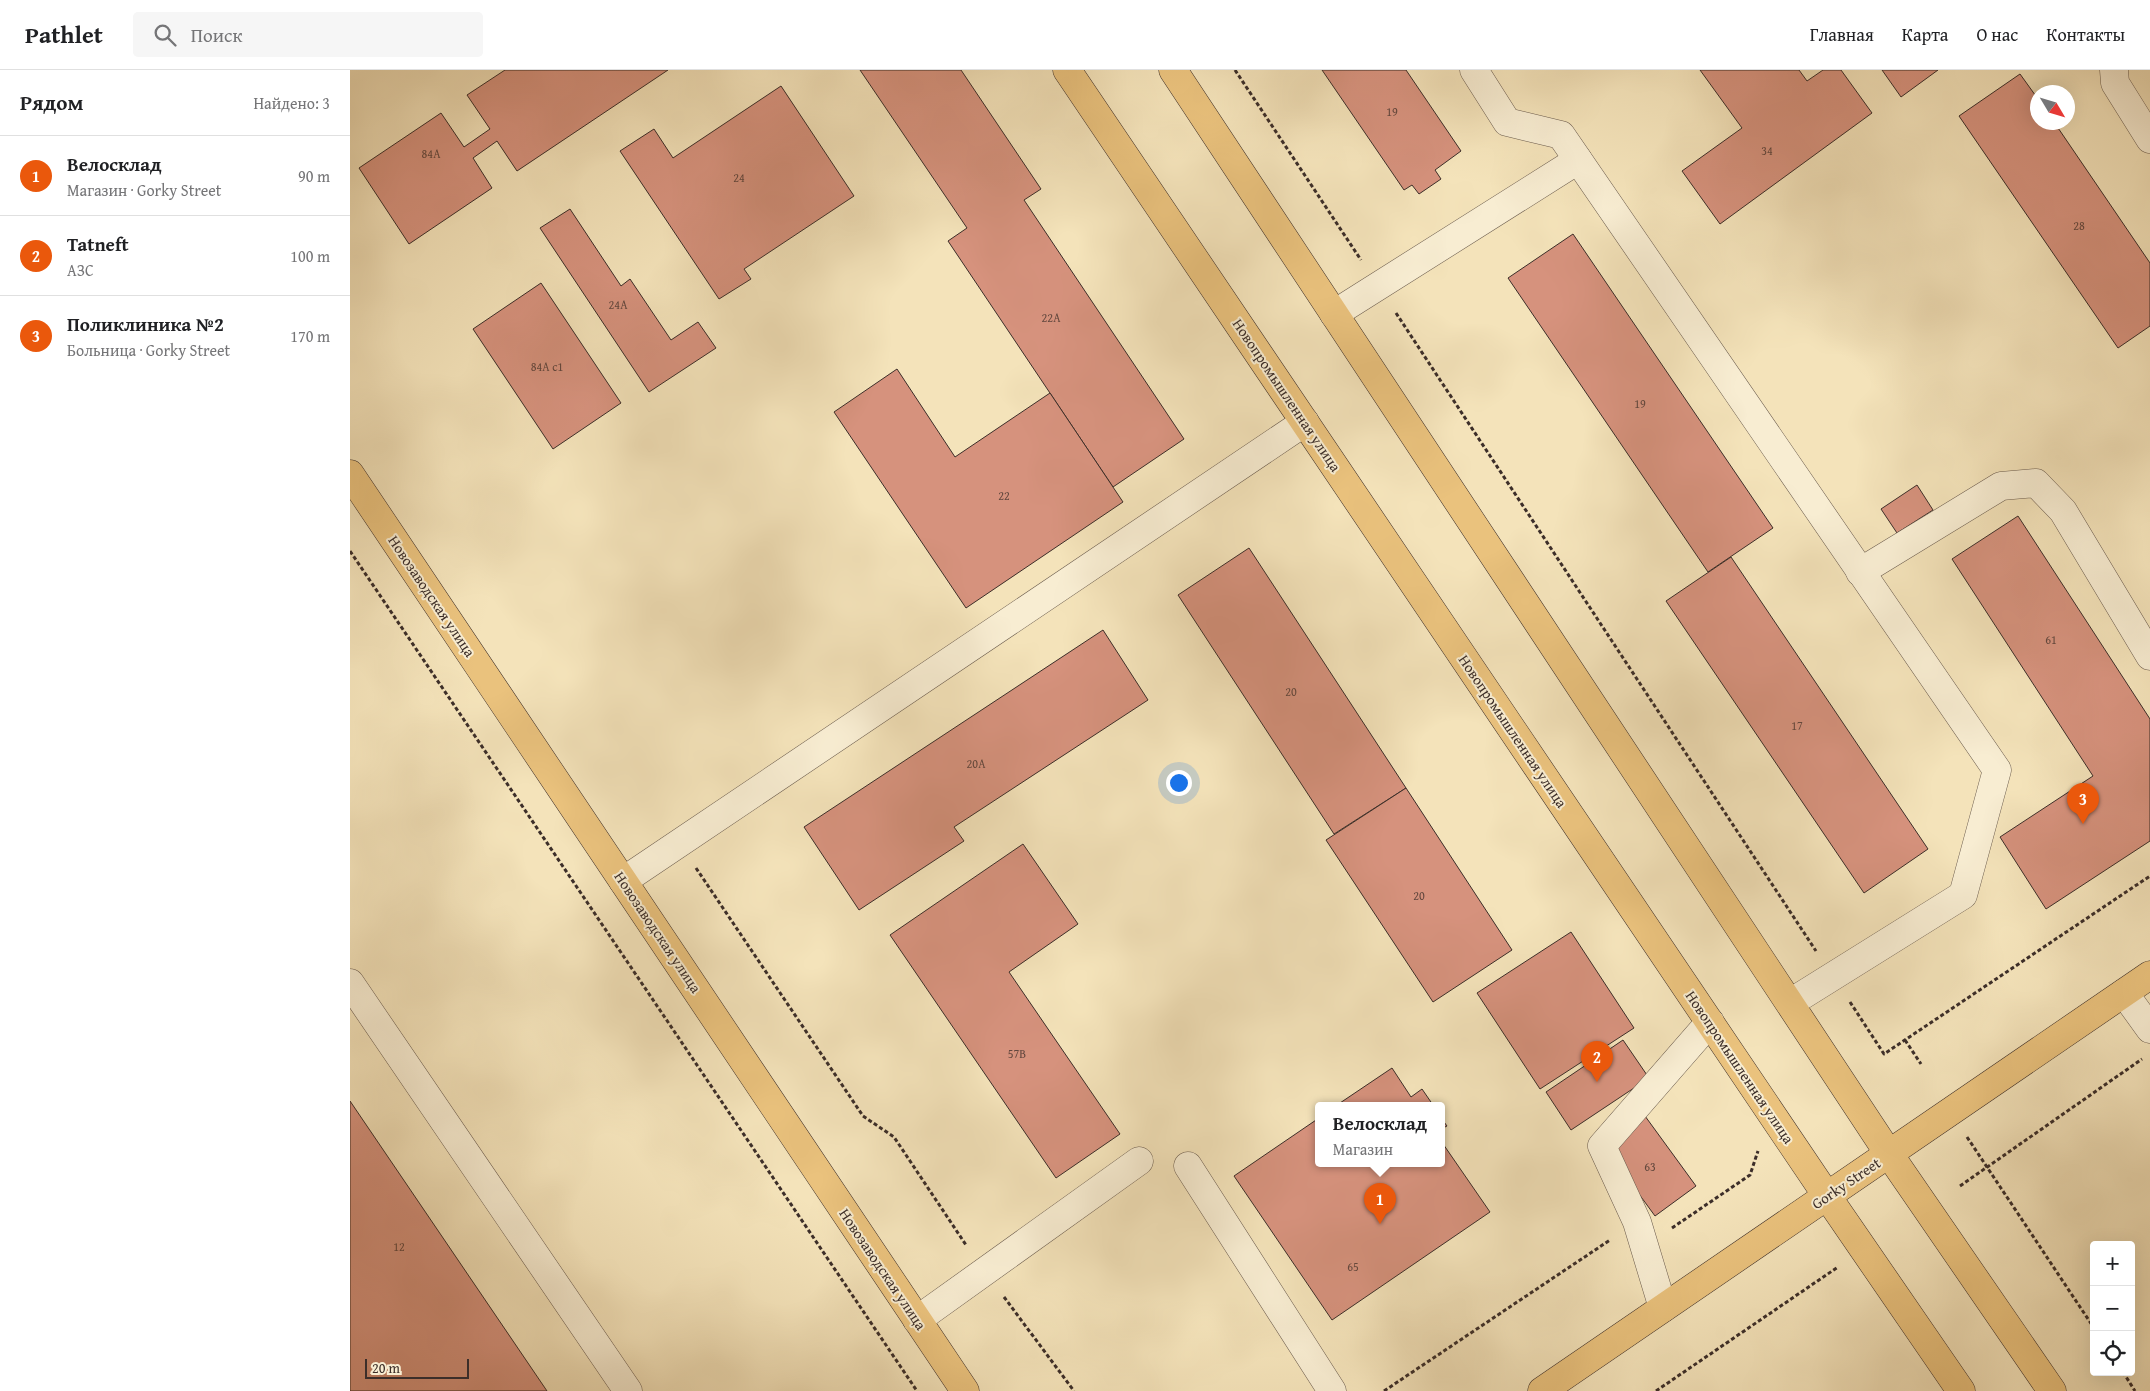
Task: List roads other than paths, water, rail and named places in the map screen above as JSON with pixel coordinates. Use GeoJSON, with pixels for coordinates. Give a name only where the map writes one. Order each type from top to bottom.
{"type":"FeatureCollection","features":[{"type":"Feature","properties":{"kind":"main road","name":"Новопромышленная улица"},"geometry":{"type":"LineString","coordinates":[[1067,70],[1827,1196],[1961,1391]]}},
{"type":"Feature","properties":{"kind":"main road"},"geometry":{"type":"LineString","coordinates":[[1173,70],[1889,1154],[2052,1391]]}},
{"type":"Feature","properties":{"kind":"main road","name":"Новозаводская улица"},"geometry":{"type":"LineString","coordinates":[[350,474],[965,1391]]}},
{"type":"Feature","properties":{"kind":"main road","name":"Gorky Street"},"geometry":{"type":"LineString","coordinates":[[1542,1391],[2150,974]]}},
{"type":"Feature","properties":{"kind":"lane"},"geometry":{"type":"LineString","coordinates":[[1474,70],[1507,122],[1561,135],[1997,770],[1963,896],[1790,1003]]}},
{"type":"Feature","properties":{"kind":"lane"},"geometry":{"type":"LineString","coordinates":[[2114,70],[2115,83],[2150,139]]}},
{"type":"Feature","properties":{"kind":"lane"},"geometry":{"type":"LineString","coordinates":[[1334,314],[1578,160]]}},
{"type":"Feature","properties":{"kind":"lane"},"geometry":{"type":"LineString","coordinates":[[623,881],[1304,422]]}},
{"type":"Feature","properties":{"kind":"lane"},"geometry":{"type":"LineString","coordinates":[[1860,572],[2001,486],[2036,483],[2063,511],[2150,656]]}},
{"type":"Feature","properties":{"kind":"lane"},"geometry":{"type":"LineString","coordinates":[[350,982],[628,1391]]}},
{"type":"Feature","properties":{"kind":"lane"},"geometry":{"type":"LineString","coordinates":[[2124,993],[2150,1029]]}},
{"type":"Feature","properties":{"kind":"lane"},"geometry":{"type":"LineString","coordinates":[[1663,1308],[1641,1235],[1602,1146],[1710,1022]]}},
{"type":"Feature","properties":{"kind":"lane"},"geometry":{"type":"LineString","coordinates":[[917,1320],[1139,1162]]}},
{"type":"Feature","properties":{"kind":"lane"},"geometry":{"type":"LineString","coordinates":[[1188,1166],[1332,1391]]}},
{"type":"Feature","properties":{"kind":"place","name":"Поликлиника №2"},"geometry":{"type":"Point","coordinates":[2083,824]}},
{"type":"Feature","properties":{"kind":"place","name":"Tatneft"},"geometry":{"type":"Point","coordinates":[1597,1082]}},
{"type":"Feature","properties":{"kind":"place","name":"Велосклад"},"geometry":{"type":"Point","coordinates":[1380,1224]}}]}
